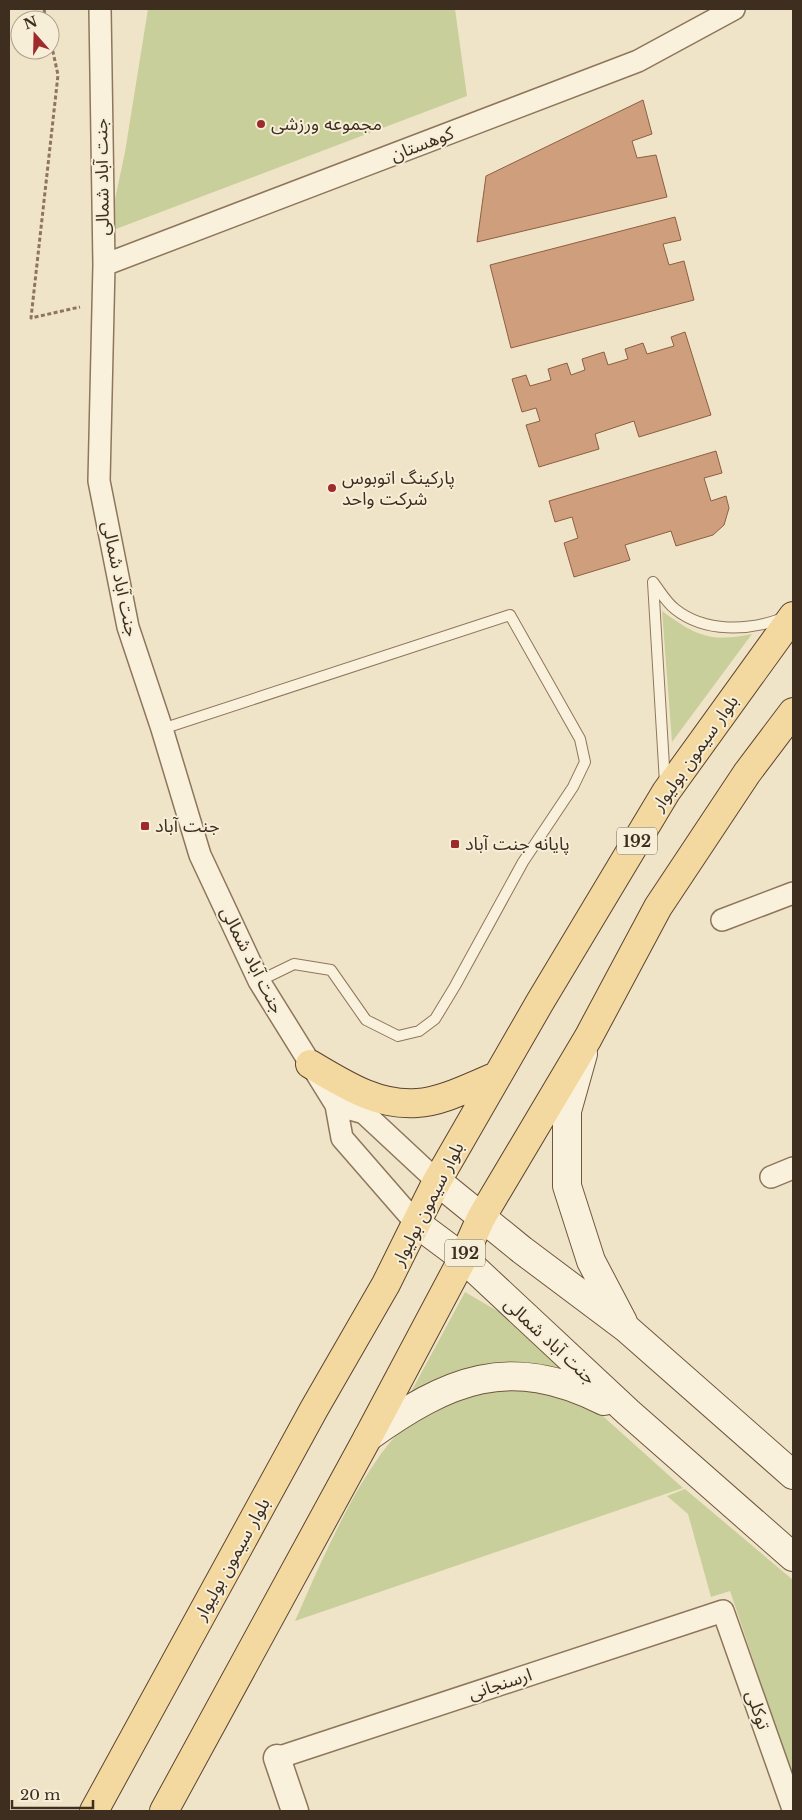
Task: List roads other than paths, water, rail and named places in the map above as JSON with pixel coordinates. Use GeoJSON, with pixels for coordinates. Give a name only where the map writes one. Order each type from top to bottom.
{"type":"FeatureCollection","features":[{"type":"Feature","properties":{"kind":"main road","name":"بلوار سیمون بولیوار"},"geometry":{"type":"LineString","coordinates":[[94,1811],[314,1409],[386,1284],[437,1181],[498,1076],[666,792],[793,615]]}},
{"type":"Feature","properties":{"kind":"main road","name":"192"},"geometry":{"type":"LineString","coordinates":[[164,1811],[368,1438],[463,1258],[481,1218],[588,1038],[658,907],[747,773],[793,712]]}},
{"type":"Feature","properties":{"kind":"main road"},"geometry":{"type":"LineString","coordinates":[[588,1038],[567,1111],[567,1186],[591,1261],[626,1328]]}},
{"type":"Feature","properties":{"kind":"main road"},"geometry":{"type":"LineString","coordinates":[[310,1064],[352,1089],[379,1100],[398,1103],[419,1104],[498,1076]]}},
{"type":"Feature","properties":{"kind":"main road"},"geometry":{"type":"LineString","coordinates":[[437,1181],[481,1218],[626,1328],[793,1475]]}},
{"type":"Feature","properties":{"kind":"main road","name":"جنت آباد شمالی"},"geometry":{"type":"LineString","coordinates":[[416,1223],[463,1258],[628,1412],[793,1557]]}},
{"type":"Feature","properties":{"kind":"main road"},"geometry":{"type":"LineString","coordinates":[[368,1438],[406,1410],[430,1396],[475,1380],[519,1377],[549,1380],[576,1387],[628,1412]]}},
{"type":"Feature","properties":{"kind":"street","name":"جنت آباد شمالی"},"geometry":{"type":"LineString","coordinates":[[100,9],[104,265],[100,481],[128,627],[162,729],[200,855],[259,981],[336,1105],[342,1138],[416,1223]]}},
{"type":"Feature","properties":{"kind":"street","name":"کوهستان"},"geometry":{"type":"LineString","coordinates":[[104,265],[638,61],[734,9]]}},
{"type":"Feature","properties":{"kind":"street"},"geometry":{"type":"LineString","coordinates":[[722,920],[793,893]]}},
{"type":"Feature","properties":{"kind":"street"},"geometry":{"type":"LineString","coordinates":[[336,1105],[364,1114],[437,1181]]}},
{"type":"Feature","properties":{"kind":"street"},"geometry":{"type":"LineString","coordinates":[[771,1177],[793,1168]]}},
{"type":"Feature","properties":{"kind":"street","name":"ارسنجانی"},"geometry":{"type":"LineString","coordinates":[[277,1758],[723,1610]]}},
{"type":"Feature","properties":{"kind":"street","name":"توکلی"},"geometry":{"type":"LineString","coordinates":[[723,1610],[793,1809]]}},
{"type":"Feature","properties":{"kind":"street"},"geometry":{"type":"LineString","coordinates":[[277,1758],[295,1811]]}},
{"type":"Feature","properties":{"kind":"lane"},"geometry":{"type":"LineString","coordinates":[[666,792],[653,582],[673,607],[699,623],[717,627],[765,625],[793,615]]}},
{"type":"Feature","properties":{"kind":"lane"},"geometry":{"type":"LineString","coordinates":[[162,729],[510,615],[580,739],[585,762],[573,787],[523,862],[501,900],[480,944],[435,1018],[419,1031],[398,1036],[366,1020],[331,970],[294,964],[259,981]]}},
{"type":"Feature","properties":{"kind":"place","name":"مجموعه ورزشی"},"geometry":{"type":"Point","coordinates":[261,124]}},
{"type":"Feature","properties":{"kind":"place","name":"پارکینگ اتوبوس شرکت واحد"},"geometry":{"type":"Point","coordinates":[332,488]}},
{"type":"Feature","properties":{"kind":"place","name":"جنت آباد"},"geometry":{"type":"Point","coordinates":[145,826]}},
{"type":"Feature","properties":{"kind":"place","name":"پایانه جنت آباد"},"geometry":{"type":"Point","coordinates":[455,844]}}]}
